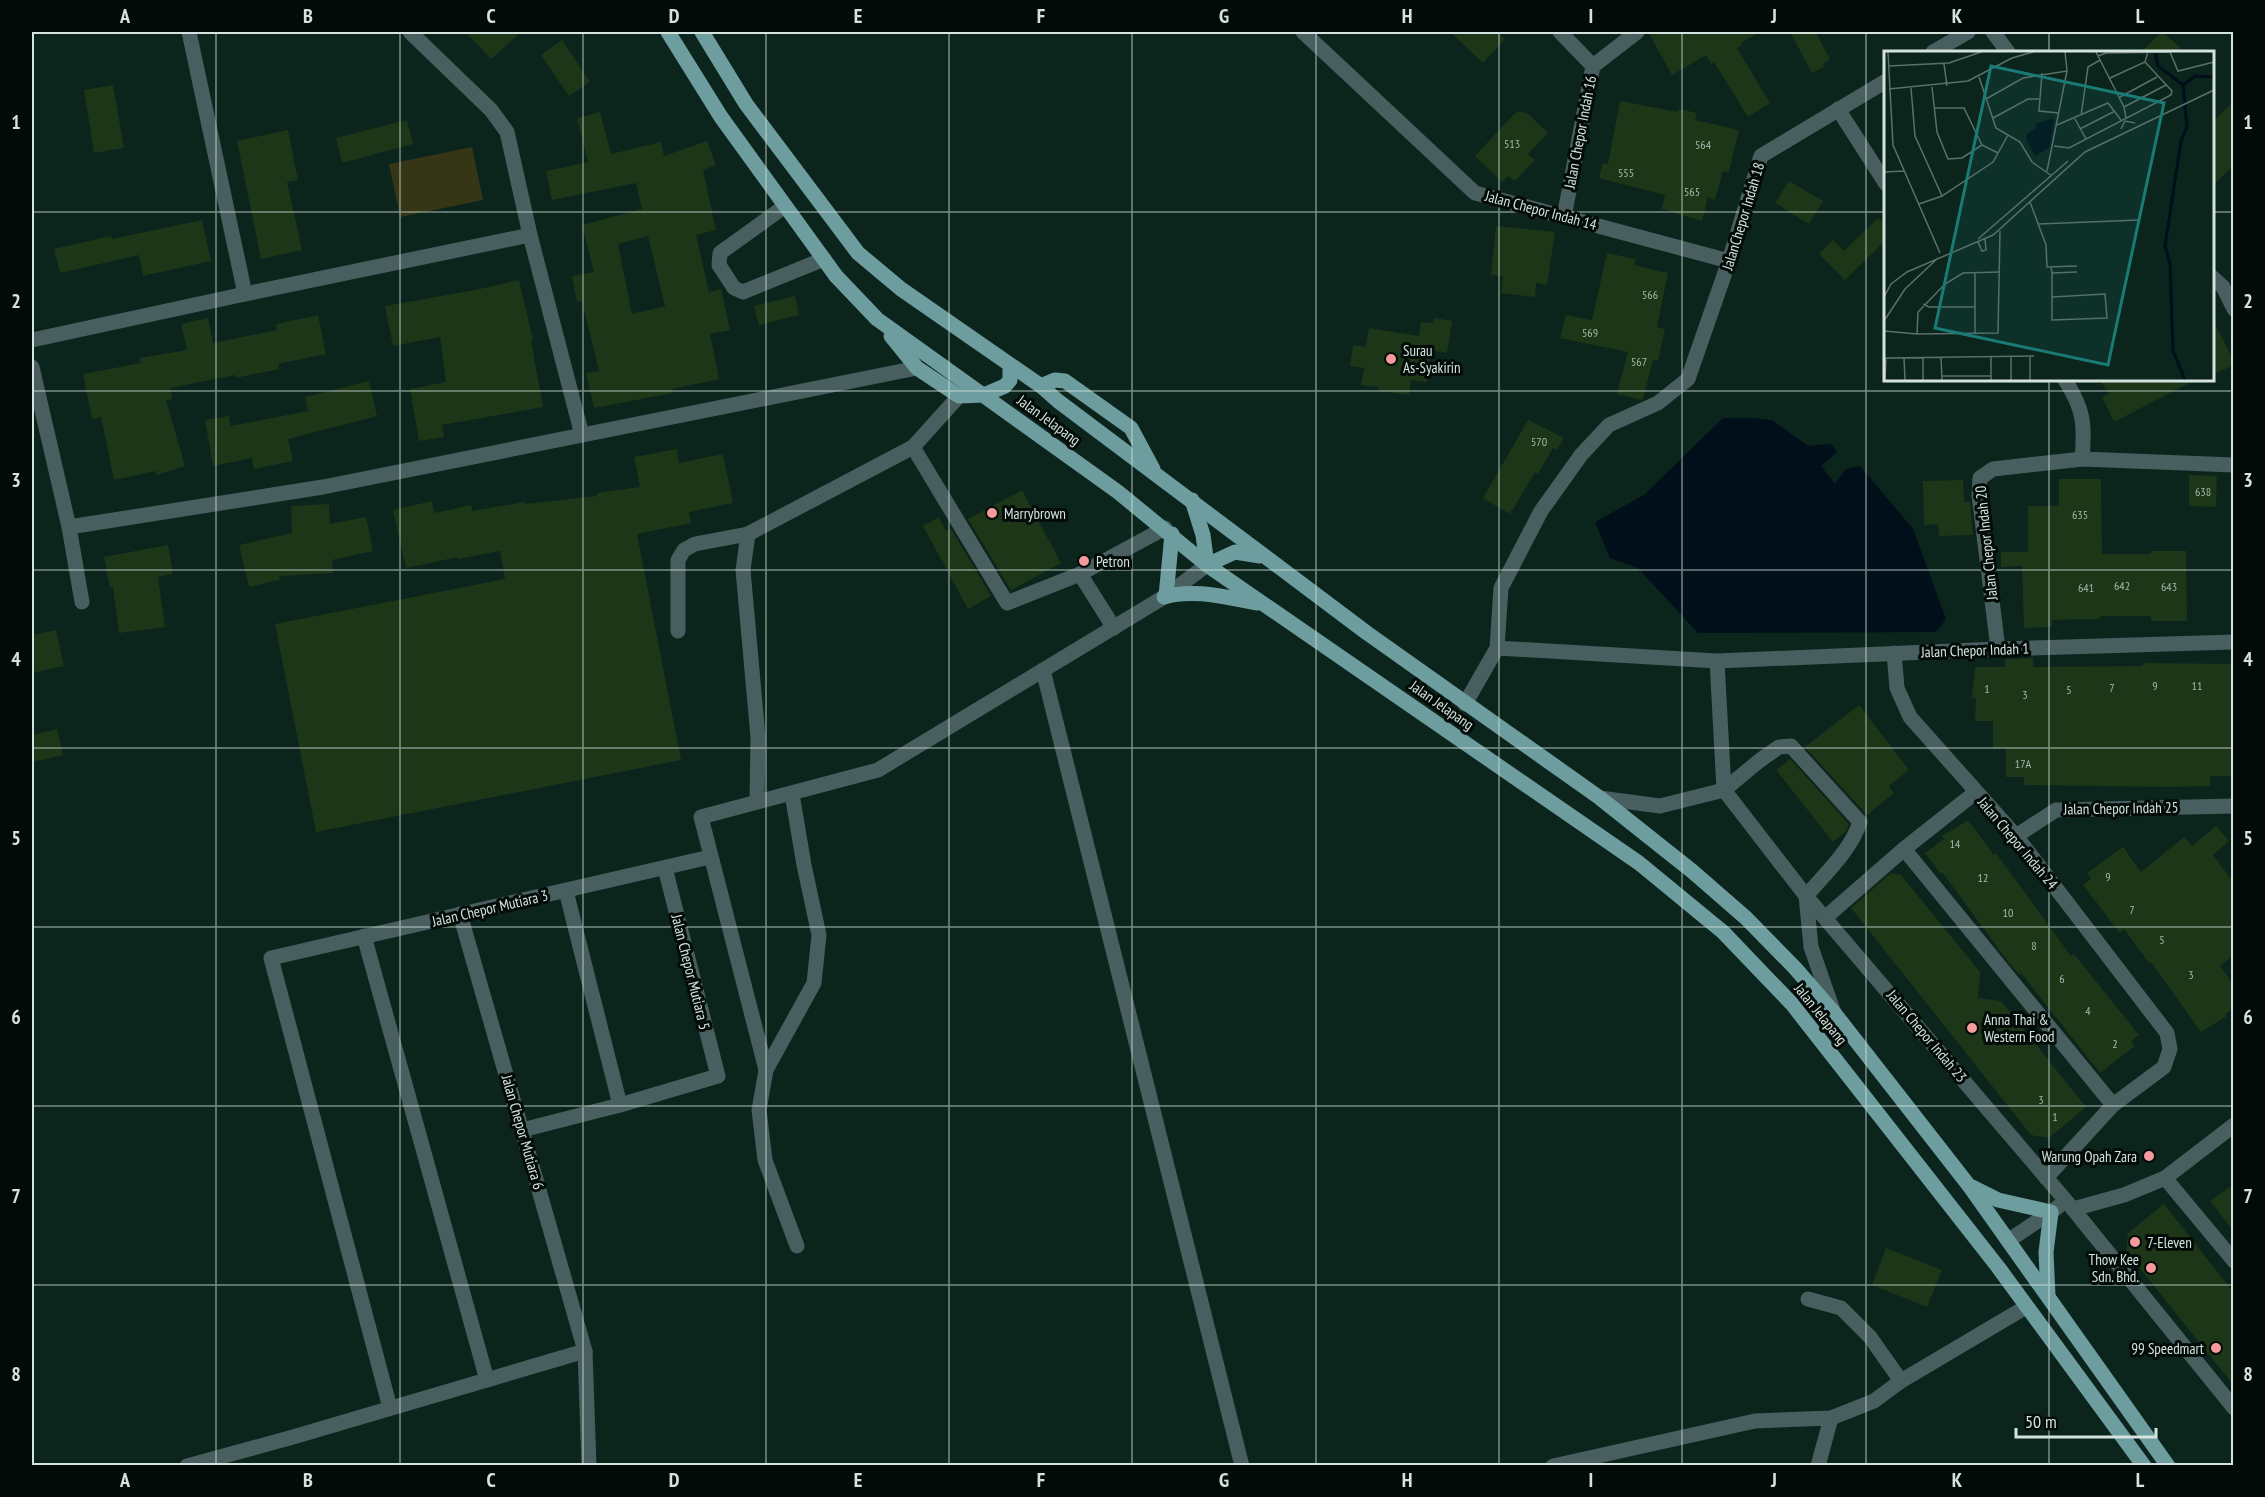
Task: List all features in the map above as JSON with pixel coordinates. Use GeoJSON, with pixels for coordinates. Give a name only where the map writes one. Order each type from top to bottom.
{"type":"FeatureCollection","features":[{"type":"Feature","properties":{"kind":"main road","name":"Jalan Jelapang"},"geometry":{"type":"LineString","coordinates":[[668,32],[721,117],[785,206],[836,276],[877,319],[1118,492],[1207,564],[1639,862],[1723,932],[1792,1004],[1998,1267],[2144,1466]]}},
{"type":"Feature","properties":{"kind":"main road","name":"Jalan Jelapang"},"geometry":{"type":"LineString","coordinates":[[702,32],[746,104],[858,253],[901,290],[1041,386],[1058,401],[1465,704],[1600,798],[1692,871],[1746,918],[1795,968],[1835,1014],[1970,1187],[2168,1466]]}},
{"type":"Feature","properties":{"kind":"main road"},"geometry":{"type":"LineString","coordinates":[[877,319],[917,368],[959,396],[984,395],[1005,387],[1010,380],[1010,366]]}},
{"type":"Feature","properties":{"kind":"main road"},"geometry":{"type":"LineString","coordinates":[[1041,386],[1055,380],[1065,381],[1131,428],[1154,472]]}},
{"type":"Feature","properties":{"kind":"main road"},"geometry":{"type":"LineString","coordinates":[[1191,500],[1203,535],[1207,564],[1235,552],[1266,557]]}},
{"type":"Feature","properties":{"kind":"main road"},"geometry":{"type":"LineString","coordinates":[[1169,531],[1165,597],[1177,593],[1206,595],[1264,604]]}},
{"type":"Feature","properties":{"kind":"main road"},"geometry":{"type":"LineString","coordinates":[[1970,1187],[1998,1200],[2051,1212],[2046,1252],[2048,1299]]}},
{"type":"Feature","properties":{"kind":"main road"},"geometry":{"type":"LineString","coordinates":[[1977,1240],[2008,1241],[1998,1267]]}},
{"type":"Feature","properties":{"kind":"street"},"geometry":{"type":"LineString","coordinates":[[189,32],[245,294]]}},
{"type":"Feature","properties":{"kind":"street"},"geometry":{"type":"LineString","coordinates":[[410,32],[491,110],[507,132],[530,235],[582,435]]}},
{"type":"Feature","properties":{"kind":"street","name":"Jalan Chepor Indah 14"},"geometry":{"type":"LineString","coordinates":[[1303,32],[1475,193],[1729,261]]}},
{"type":"Feature","properties":{"kind":"street"},"geometry":{"type":"LineString","coordinates":[[1560,32],[1593,66]]}},
{"type":"Feature","properties":{"kind":"street","name":"Jalan Chepor Indah 16"},"geometry":{"type":"LineString","coordinates":[[1564,217],[1593,66],[1637,32]]}},
{"type":"Feature","properties":{"kind":"street"},"geometry":{"type":"LineString","coordinates":[[1935,51],[1968,32]]}},
{"type":"Feature","properties":{"kind":"street"},"geometry":{"type":"LineString","coordinates":[[1993,32],[2007,51]]}},
{"type":"Feature","properties":{"kind":"street","name":"JalanChepor Indah 18"},"geometry":{"type":"LineString","coordinates":[[1497,648],[1501,588],[1541,511],[1581,455],[1609,425],[1658,403],[1688,379],[1729,261],[1761,156],[1884,82]]}},
{"type":"Feature","properties":{"kind":"street"},"geometry":{"type":"LineString","coordinates":[[1838,109],[1884,181]]}},
{"type":"Feature","properties":{"kind":"street"},"geometry":{"type":"LineString","coordinates":[[785,206],[720,253],[719,264],[734,288],[743,292],[824,259]]}},
{"type":"Feature","properties":{"kind":"street"},"geometry":{"type":"LineString","coordinates":[[32,340],[530,235]]}},
{"type":"Feature","properties":{"kind":"street"},"geometry":{"type":"LineString","coordinates":[[2214,279],[2223,287],[2234,309]]}},
{"type":"Feature","properties":{"kind":"street"},"geometry":{"type":"LineString","coordinates":[[32,367],[69,527],[82,602]]}},
{"type":"Feature","properties":{"kind":"street"},"geometry":{"type":"LineString","coordinates":[[69,527],[323,487],[917,368]]}},
{"type":"Feature","properties":{"kind":"street"},"geometry":{"type":"LineString","coordinates":[[2066,381],[2076,397],[2085,428],[2082,459]]}},
{"type":"Feature","properties":{"kind":"street"},"geometry":{"type":"LineString","coordinates":[[678,631],[678,560],[684,550],[695,543],[748,534],[913,447],[959,396]]}},
{"type":"Feature","properties":{"kind":"street"},"geometry":{"type":"LineString","coordinates":[[913,447],[1007,603],[1080,574],[1169,531]]}},
{"type":"Feature","properties":{"kind":"street","name":"Jalan Chepor Indah 20"},"geometry":{"type":"LineString","coordinates":[[1998,649],[1979,495],[1980,478],[1994,469],[2082,459],[2234,465]]}},
{"type":"Feature","properties":{"kind":"street"},"geometry":{"type":"LineString","coordinates":[[748,534],[743,570],[758,737],[757,802]]}},
{"type":"Feature","properties":{"kind":"street"},"geometry":{"type":"LineString","coordinates":[[766,1070],[701,817],[878,770],[1165,597],[1207,564]]}},
{"type":"Feature","properties":{"kind":"street"},"geometry":{"type":"LineString","coordinates":[[1080,574],[1114,628]]}},
{"type":"Feature","properties":{"kind":"street","name":"Jalan Chepor Indah 1"},"geometry":{"type":"LineString","coordinates":[[1497,648],[1717,661],[2234,642]]}},
{"type":"Feature","properties":{"kind":"street"},"geometry":{"type":"LineString","coordinates":[[1465,704],[1497,648]]}},
{"type":"Feature","properties":{"kind":"street","name":"Jalan Chepor Indah 24"},"geometry":{"type":"LineString","coordinates":[[1894,653],[1897,688],[1910,717],[2016,836],[2167,1033],[2170,1048],[2164,1067],[2113,1105]]}},
{"type":"Feature","properties":{"kind":"street"},"geometry":{"type":"LineString","coordinates":[[1717,661],[1724,790]]}},
{"type":"Feature","properties":{"kind":"street"},"geometry":{"type":"LineString","coordinates":[[1043,670],[1242,1466]]}},
{"type":"Feature","properties":{"kind":"street"},"geometry":{"type":"LineString","coordinates":[[1600,798],[1660,807],[1724,790],[1779,747],[1791,746],[1860,822],[1857,832],[1806,896],[1810,947],[1835,1014]]}},
{"type":"Feature","properties":{"kind":"street","name":"Jalan Chepor Indah 23"},"geometry":{"type":"LineString","coordinates":[[1724,790],[1806,896],[2046,1178],[2234,1408]]}},
{"type":"Feature","properties":{"kind":"street"},"geometry":{"type":"LineString","coordinates":[[1826,917],[1904,849],[1976,792]]}},
{"type":"Feature","properties":{"kind":"street"},"geometry":{"type":"LineString","coordinates":[[792,794],[819,934],[814,983],[766,1070],[759,1110],[765,1160],[797,1246]]}},
{"type":"Feature","properties":{"kind":"street","name":"Jalan Chepor Indah 25"},"geometry":{"type":"LineString","coordinates":[[2016,836],[2056,810],[2234,806]]}},
{"type":"Feature","properties":{"kind":"street"},"geometry":{"type":"LineString","coordinates":[[1904,849],[2113,1105],[2046,1178]]}},
{"type":"Feature","properties":{"kind":"street","name":"Jalan Chepor Mutiara 3"},"geometry":{"type":"LineString","coordinates":[[390,1408],[271,958],[710,857]]}},
{"type":"Feature","properties":{"kind":"street","name":"Jalan Chepor Mutiara 5"},"geometry":{"type":"LineString","coordinates":[[620,1105],[718,1076],[665,868]]}},
{"type":"Feature","properties":{"kind":"street"},"geometry":{"type":"LineString","coordinates":[[522,1130],[620,1105],[567,891]]}},
{"type":"Feature","properties":{"kind":"street","name":"Jalan Chepor Mutiara 6"},"geometry":{"type":"LineString","coordinates":[[460,914],[585,1351],[589,1466]]}},
{"type":"Feature","properties":{"kind":"street"},"geometry":{"type":"LineString","coordinates":[[364,936],[487,1380]]}},
{"type":"Feature","properties":{"kind":"street"},"geometry":{"type":"LineString","coordinates":[[2008,1241],[2051,1212],[2124,1195],[2165,1178],[2234,1125]]}},
{"type":"Feature","properties":{"kind":"street"},"geometry":{"type":"LineString","coordinates":[[2165,1178],[2234,1261]]}},
{"type":"Feature","properties":{"kind":"street"},"geometry":{"type":"LineString","coordinates":[[1808,1299],[1841,1308],[1870,1337],[1901,1381]]}},
{"type":"Feature","properties":{"kind":"street"},"geometry":{"type":"LineString","coordinates":[[1553,1466],[1755,1421],[1831,1418],[1874,1401],[1901,1381],[2026,1307]]}},
{"type":"Feature","properties":{"kind":"street"},"geometry":{"type":"LineString","coordinates":[[188,1466],[585,1351]]}},
{"type":"Feature","properties":{"kind":"street"},"geometry":{"type":"LineString","coordinates":[[1818,1466],[1831,1418]]}},
{"type":"Feature","properties":{"kind":"shaded area"},"geometry":{"type":"Polygon","coordinates":[[[472,147],[483,200],[400,217],[389,164],[472,147]]]}},
{"type":"Feature","properties":{"kind":"shaded area"},"geometry":{"type":"Polygon","coordinates":[[[1723,418],[1772,420],[1808,446],[1831,444],[1837,452],[1821,466],[1835,484],[1846,469],[1860,466],[1913,529],[1946,619],[1936,632],[1698,633],[1638,568],[1610,558],[1595,522],[1644,495],[1723,418]]]}},
{"type":"Feature","properties":{"kind":"building"},"geometry":{"type":"Polygon","coordinates":[[[465,32],[521,32],[491,59],[465,32]]]}},
{"type":"Feature","properties":{"kind":"building"},"geometry":{"type":"Polygon","coordinates":[[[1450,32],[1497,32],[1505,39],[1483,63],[1450,32]]]}},
{"type":"Feature","properties":{"kind":"building"},"geometry":{"type":"Polygon","coordinates":[[[1648,32],[1760,32],[1741,43],[1742,45],[1737,48],[1770,103],[1748,117],[1714,62],[1711,64],[1706,55],[1672,75],[1648,32]]]}},
{"type":"Feature","properties":{"kind":"building"},"geometry":{"type":"Polygon","coordinates":[[[1790,32],[1816,32],[1830,60],[1823,63],[1824,67],[1812,73],[1790,32]]]}},
{"type":"Feature","properties":{"kind":"building"},"geometry":{"type":"Polygon","coordinates":[[[2163,32],[2184,51],[2142,51],[2163,32]]]}},
{"type":"Feature","properties":{"kind":"building"},"geometry":{"type":"Polygon","coordinates":[[[562,40],[590,82],[569,96],[541,55],[562,40]]]}},
{"type":"Feature","properties":{"kind":"building"},"geometry":{"type":"Polygon","coordinates":[[[113,85],[124,148],[94,153],[84,90],[113,85]]]}},
{"type":"Feature","properties":{"kind":"building"},"geometry":{"type":"Polygon","coordinates":[[[1620,101],[1678,112],[1679,109],[1697,113],[1695,120],[1739,130],[1729,172],[1723,171],[1715,200],[1708,197],[1702,221],[1662,209],[1665,195],[1599,178],[1603,163],[1608,164],[1620,101]]]}},
{"type":"Feature","properties":{"kind":"building"},"geometry":{"type":"Polygon","coordinates":[[[2234,101],[2234,165],[2214,184],[2214,121],[2234,101]]]}},
{"type":"Feature","properties":{"kind":"building"},"geometry":{"type":"Polygon","coordinates":[[[1520,111],[1527,113],[1548,133],[1528,154],[1535,160],[1515,181],[1508,176],[1502,182],[1475,156],[1515,113],[1520,111]]]}},
{"type":"Feature","properties":{"kind":"building"},"geometry":{"type":"Polygon","coordinates":[[[600,112],[611,154],[661,142],[664,156],[707,141],[716,165],[703,170],[716,230],[696,235],[709,292],[721,289],[730,330],[710,334],[719,379],[672,389],[673,393],[594,408],[586,373],[599,371],[582,301],[577,302],[572,276],[594,272],[582,225],[642,209],[636,183],[552,200],[546,171],[588,162],[577,118],[600,112]],[[648,236],[618,244],[632,314],[665,306],[648,236]]]}},
{"type":"Feature","properties":{"kind":"building"},"geometry":{"type":"Polygon","coordinates":[[[407,120],[413,144],[342,163],[336,138],[407,120]]]}},
{"type":"Feature","properties":{"kind":"building"},"geometry":{"type":"Polygon","coordinates":[[[288,130],[298,180],[287,182],[302,250],[261,259],[237,141],[288,130]]]}},
{"type":"Feature","properties":{"kind":"building"},"geometry":{"type":"Polygon","coordinates":[[[1789,181],[1823,201],[1809,224],[1775,203],[1789,181]]]}},
{"type":"Feature","properties":{"kind":"building"},"geometry":{"type":"Polygon","coordinates":[[[1878,218],[1884,223],[1884,242],[1845,280],[1819,254],[1833,240],[1844,251],[1878,218]]]}},
{"type":"Feature","properties":{"kind":"building"},"geometry":{"type":"Polygon","coordinates":[[[202,220],[211,261],[143,276],[139,255],[60,273],[54,249],[202,220]]]}},
{"type":"Feature","properties":{"kind":"building"},"geometry":{"type":"Polygon","coordinates":[[[1496,226],[1555,232],[1547,285],[1536,283],[1535,297],[1501,293],[1503,276],[1491,275],[1496,226]]]}},
{"type":"Feature","properties":{"kind":"building"},"geometry":{"type":"Polygon","coordinates":[[[1607,253],[1636,259],[1634,265],[1668,273],[1657,327],[1665,329],[1658,361],[1653,360],[1641,400],[1617,394],[1628,352],[1560,338],[1566,315],[1592,320],[1607,253]]]}},
{"type":"Feature","properties":{"kind":"building"},"geometry":{"type":"Polygon","coordinates":[[[519,280],[533,340],[531,340],[543,407],[442,425],[444,437],[419,441],[410,389],[446,382],[440,337],[393,346],[385,306],[519,280]]]}},
{"type":"Feature","properties":{"kind":"building"},"geometry":{"type":"Polygon","coordinates":[[[795,296],[799,315],[759,325],[754,306],[795,296]]]}},
{"type":"Feature","properties":{"kind":"building"},"geometry":{"type":"Polygon","coordinates":[[[318,315],[326,354],[278,364],[279,369],[170,388],[172,399],[166,400],[185,466],[157,475],[156,471],[114,480],[101,417],[92,419],[83,374],[141,363],[140,358],[187,350],[181,324],[208,318],[213,343],[277,330],[276,324],[318,315]]]}},
{"type":"Feature","properties":{"kind":"building","name":"Surau As-Syakirin"},"geometry":{"type":"Polygon","coordinates":[[[1434,318],[1452,321],[1447,353],[1431,350],[1427,382],[1411,380],[1409,395],[1378,391],[1378,387],[1361,385],[1364,368],[1350,366],[1353,345],[1366,347],[1369,328],[1419,336],[1421,322],[1433,323],[1434,318]]]}},
{"type":"Feature","properties":{"kind":"building"},"geometry":{"type":"Polygon","coordinates":[[[2214,322],[2234,361],[2234,365],[2214,374],[2214,322]]]}},
{"type":"Feature","properties":{"kind":"building"},"geometry":{"type":"Polygon","coordinates":[[[369,381],[377,416],[288,439],[293,461],[254,469],[252,458],[213,466],[205,420],[229,416],[231,426],[308,411],[305,397],[369,381]]]}},
{"type":"Feature","properties":{"kind":"building"},"geometry":{"type":"Polygon","coordinates":[[[2101,381],[2193,381],[2114,422],[2102,397],[2109,394],[2101,381]]]}},
{"type":"Feature","properties":{"kind":"building"},"geometry":{"type":"Polygon","coordinates":[[[1528,420],[1564,438],[1557,450],[1553,448],[1538,474],[1535,472],[1510,514],[1483,498],[1528,420]]]}},
{"type":"Feature","properties":{"kind":"building"},"geometry":{"type":"Polygon","coordinates":[[[677,449],[679,463],[723,454],[733,503],[689,512],[691,523],[637,534],[681,760],[316,832],[275,624],[505,579],[500,551],[406,568],[393,510],[432,501],[434,513],[471,505],[472,511],[525,502],[525,504],[597,496],[597,493],[640,487],[634,457],[677,449]]]}},
{"type":"Feature","properties":{"kind":"building"},"geometry":{"type":"Polygon","coordinates":[[[2189,475],[2217,476],[2216,507],[2189,506],[2189,475]]]}},
{"type":"Feature","properties":{"kind":"building"},"geometry":{"type":"Polygon","coordinates":[[[2059,479],[2101,479],[2102,554],[2186,551],[2187,621],[2151,621],[2151,616],[2100,616],[2100,619],[2052,620],[2052,627],[2024,628],[2022,566],[2001,567],[2001,552],[2028,552],[2028,506],[2059,506],[2059,479]]]}},
{"type":"Feature","properties":{"kind":"building"},"geometry":{"type":"Polygon","coordinates":[[[1963,480],[1964,502],[1970,502],[1973,535],[1939,536],[1938,524],[1924,525],[1923,481],[1963,480]]]}},
{"type":"Feature","properties":{"kind":"building"},"geometry":{"type":"Polygon","coordinates":[[[1022,490],[1061,563],[1011,590],[968,519],[1022,490]]]}},
{"type":"Feature","properties":{"kind":"building"},"geometry":{"type":"Polygon","coordinates":[[[329,504],[330,524],[366,517],[373,551],[332,560],[333,573],[279,576],[280,580],[249,587],[239,545],[292,533],[291,506],[329,504]]]}},
{"type":"Feature","properties":{"kind":"building"},"geometry":{"type":"Polygon","coordinates":[[[939,517],[946,531],[951,529],[991,596],[968,609],[923,526],[939,517]]]}},
{"type":"Feature","properties":{"kind":"building"},"geometry":{"type":"Polygon","coordinates":[[[168,545],[173,574],[158,577],[165,627],[119,633],[113,587],[110,587],[104,557],[168,545]]]}},
{"type":"Feature","properties":{"kind":"building"},"geometry":{"type":"Polygon","coordinates":[[[56,630],[64,666],[32,673],[32,635],[56,630]]]}},
{"type":"Feature","properties":{"kind":"building"},"geometry":{"type":"Polygon","coordinates":[[[2033,658],[2033,667],[2143,666],[2143,663],[2234,664],[2234,776],[2210,776],[2210,786],[2168,787],[2024,785],[2024,777],[2006,777],[2006,748],[1993,749],[1993,721],[1975,721],[1976,698],[1972,698],[1975,667],[2005,667],[2005,659],[2033,658]]]}},
{"type":"Feature","properties":{"kind":"building"},"geometry":{"type":"Polygon","coordinates":[[[1859,705],[1909,770],[1889,786],[1894,793],[1867,815],[1805,747],[1859,705]]]}},
{"type":"Feature","properties":{"kind":"building"},"geometry":{"type":"Polygon","coordinates":[[[57,729],[63,755],[32,762],[32,735],[57,729]]]}},
{"type":"Feature","properties":{"kind":"building"},"geometry":{"type":"Polygon","coordinates":[[[1790,759],[1849,824],[1845,832],[1833,842],[1776,770],[1790,759]]]}},
{"type":"Feature","properties":{"kind":"building"},"geometry":{"type":"Polygon","coordinates":[[[1968,820],[1994,855],[1996,853],[2071,956],[2074,954],[2139,1035],[2131,1041],[2135,1046],[2100,1073],[2021,973],[2019,974],[2009,963],[1942,872],[1940,873],[1925,853],[1944,839],[1942,836],[1968,820]]]}},
{"type":"Feature","properties":{"kind":"building"},"geometry":{"type":"Polygon","coordinates":[[[2216,826],[2229,841],[2213,855],[2234,883],[2234,954],[2220,966],[2234,985],[2234,1008],[2225,1014],[2227,1016],[2201,1032],[2151,962],[2149,963],[2124,929],[2120,933],[2083,885],[2091,879],[2087,873],[2123,847],[2141,872],[2184,837],[2192,846],[2216,826]]]}},
{"type":"Feature","properties":{"kind":"building"},"geometry":{"type":"Polygon","coordinates":[[[1891,873],[1901,875],[1980,972],[1978,998],[2001,1001],[2086,1107],[2049,1138],[2031,1135],[1851,908],[1891,873]]]}},
{"type":"Feature","properties":{"kind":"building"},"geometry":{"type":"Polygon","coordinates":[[[2234,1184],[2234,1232],[2210,1201],[2234,1184]]]}},
{"type":"Feature","properties":{"kind":"building"},"geometry":{"type":"Polygon","coordinates":[[[2164,1204],[2234,1293],[2234,1386],[2126,1251],[2128,1233],[2164,1204]]]}},
{"type":"Feature","properties":{"kind":"building"},"geometry":{"type":"Polygon","coordinates":[[[1886,1248],[1942,1270],[1927,1307],[1872,1285],[1886,1248]]]}},
{"type":"Feature","properties":{"kind":"place","name":"Surau As-Syakirin"},"geometry":{"type":"Point","coordinates":[1391,359]}},
{"type":"Feature","properties":{"kind":"place","name":"Marrybrown"},"geometry":{"type":"Point","coordinates":[992,513]}},
{"type":"Feature","properties":{"kind":"place","name":"Petron"},"geometry":{"type":"Point","coordinates":[1084,561]}},
{"type":"Feature","properties":{"kind":"place","name":"Anna Thai & Western Food"},"geometry":{"type":"Point","coordinates":[1972,1028]}},
{"type":"Feature","properties":{"kind":"place","name":"Warung Opah Zara"},"geometry":{"type":"Point","coordinates":[2149,1156]}},
{"type":"Feature","properties":{"kind":"place","name":"7-Eleven"},"geometry":{"type":"Point","coordinates":[2135,1242]}},
{"type":"Feature","properties":{"kind":"place","name":"Thow Kee Sdn. Bhd."},"geometry":{"type":"Point","coordinates":[2151,1268]}},
{"type":"Feature","properties":{"kind":"place","name":"99 Speedmart"},"geometry":{"type":"Point","coordinates":[2216,1348]}}]}
